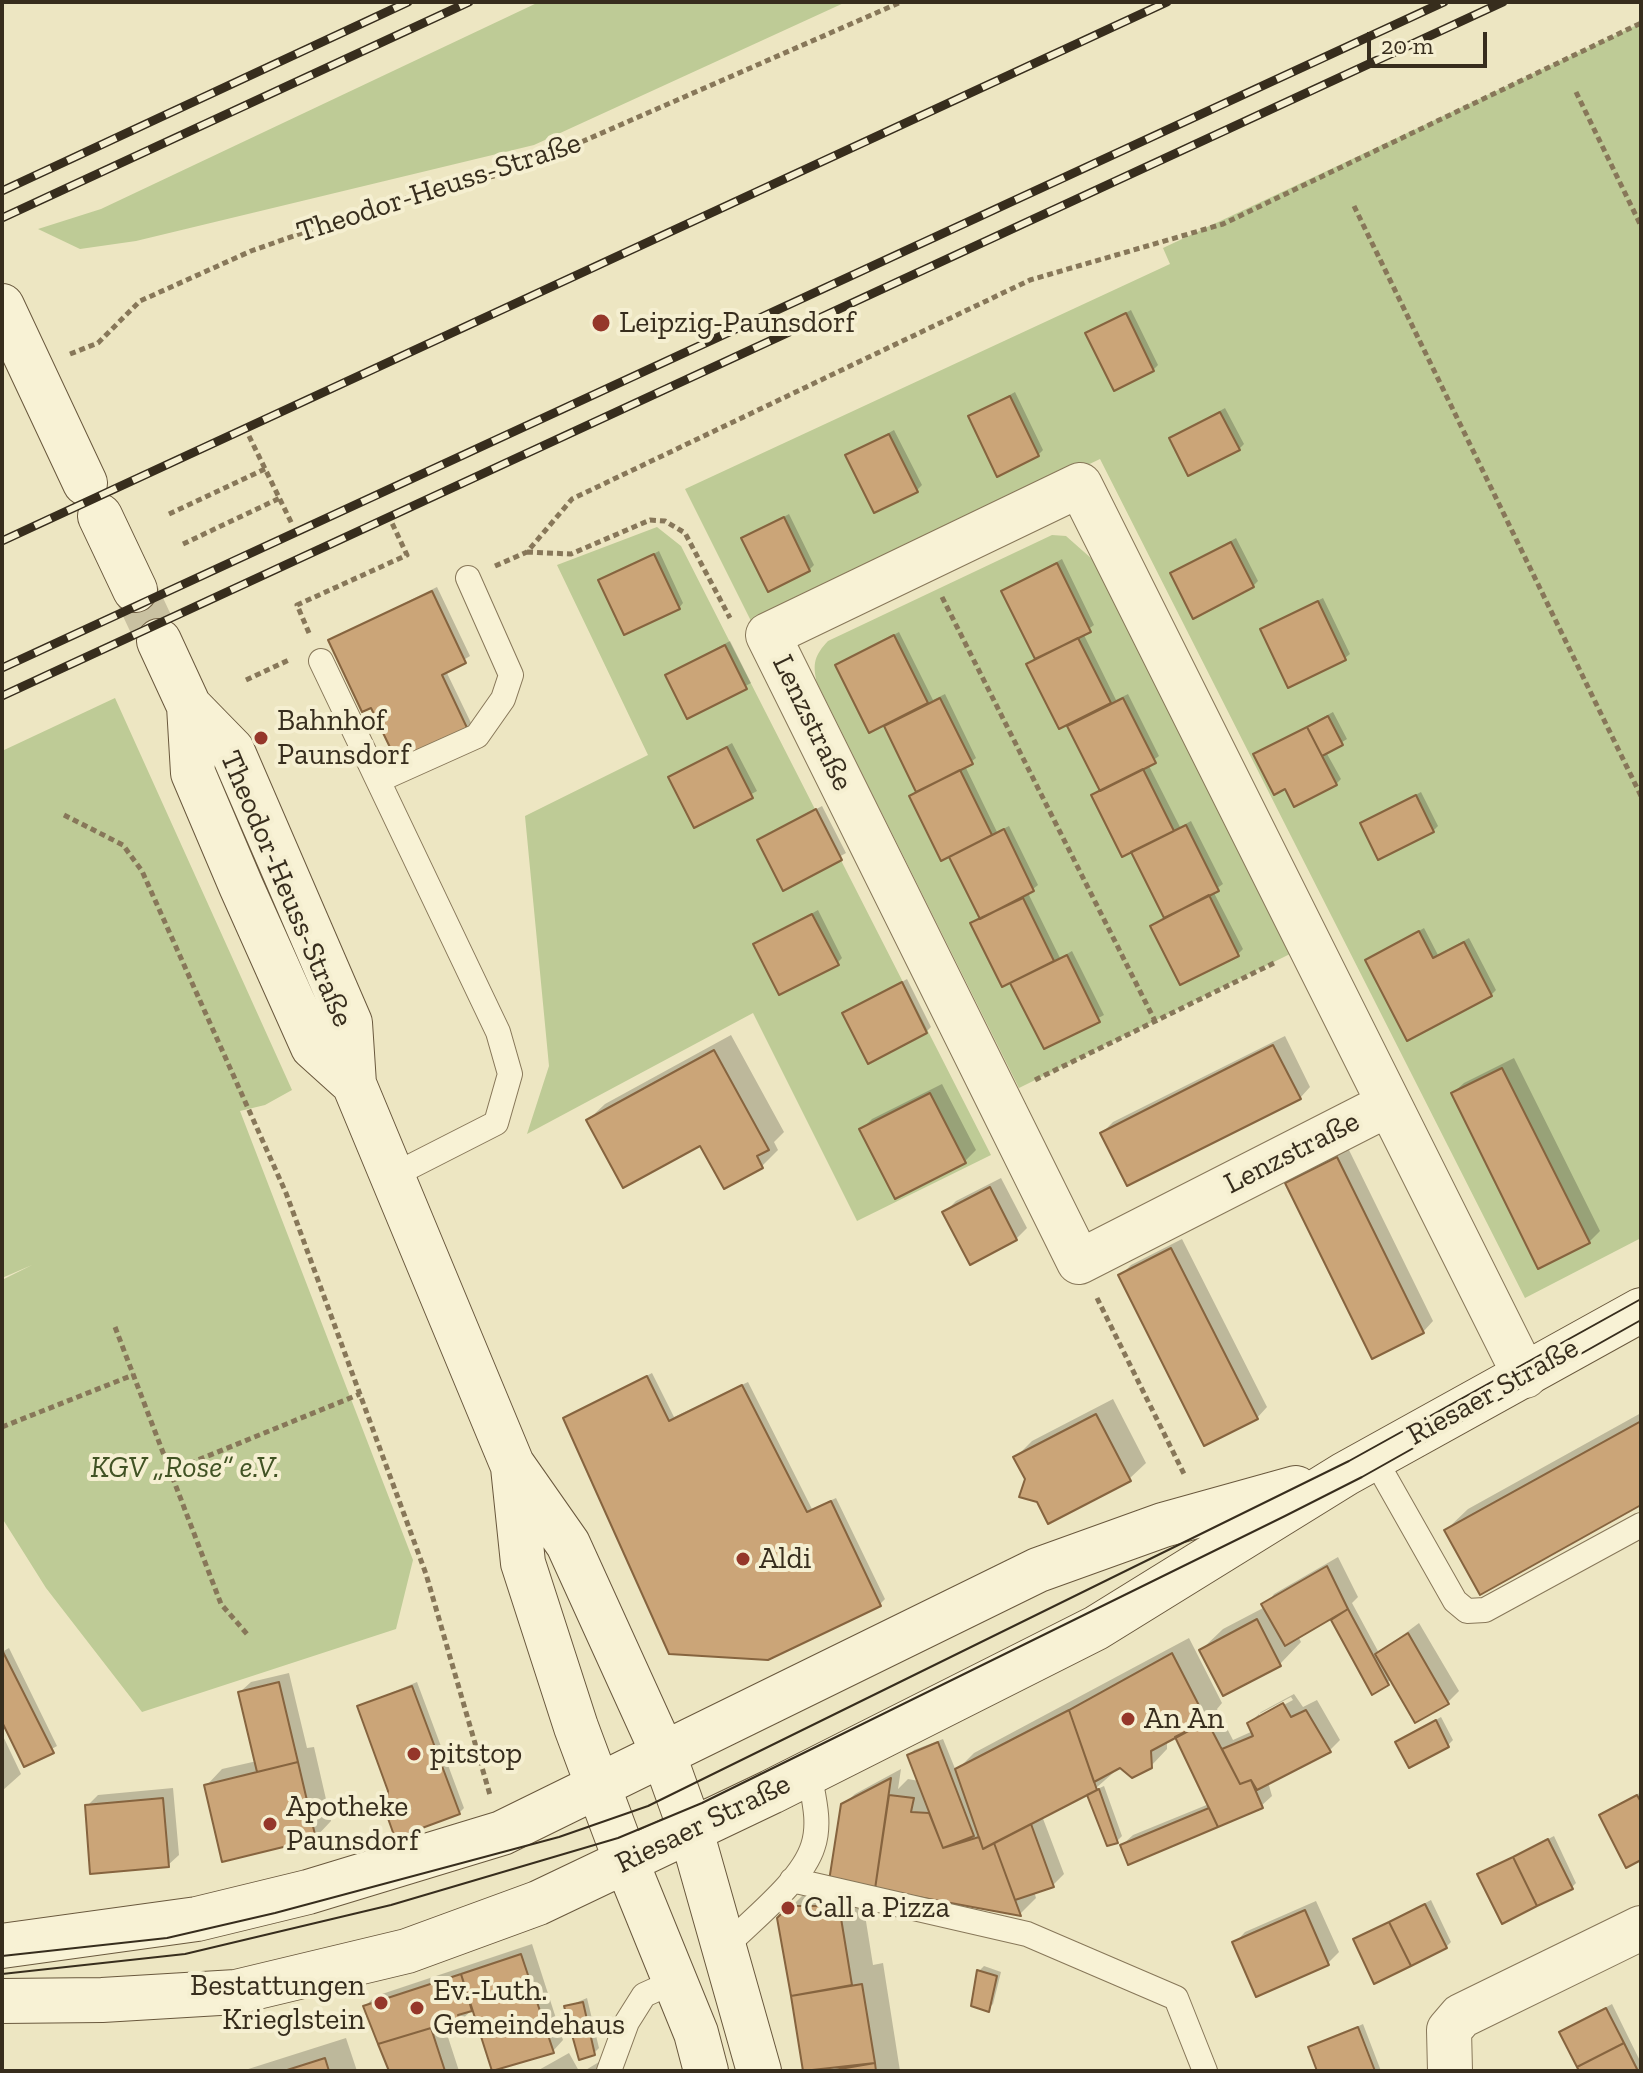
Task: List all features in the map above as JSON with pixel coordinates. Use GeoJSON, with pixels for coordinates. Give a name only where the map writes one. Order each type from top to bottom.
{"type":"FeatureCollection","features":[{"type":"Feature","properties":{"kind":"main road"},"geometry":{"type":"LineString","coordinates":[[2,306],[135,590]]}},
{"type":"Feature","properties":{"kind":"main road","name":"Lenzstraße"},"geometry":{"type":"LineString","coordinates":[[1387,1105],[1079,1262],[768,635],[1080,485],[1525,1376]]}},
{"type":"Feature","properties":{"kind":"main road","name":"Theodor-Heuss-Straße"},"geometry":{"type":"LineString","coordinates":[[159,641],[189,706],[193,773],[313,1047],[354,1084],[512,1464],[568,1544],[663,1753],[691,1831],[759,2071]]}},
{"type":"Feature","properties":{"kind":"main road","name":"Riesaer Straße"},"geometry":{"type":"LineString","coordinates":[[2,2001],[236,1992],[330,1972],[407,1951],[538,1903],[691,1831],[1096,1628],[1360,1466],[1641,1310]]}},
{"type":"Feature","properties":{"kind":"main road","name":"Theodor-Heuss-Straße"},"geometry":{"type":"LineString","coordinates":[[512,1464],[523,1563],[576,1727],[675,1981],[706,2071]]}},
{"type":"Feature","properties":{"kind":"main road","name":"Riesaer Straße"},"geometry":{"type":"LineString","coordinates":[[2,1946],[197,1919],[308,1892],[502,1833],[1038,1570],[1204,1513],[1360,1466]]}},
{"type":"Feature","properties":{"kind":"main road"},"geometry":{"type":"LineString","coordinates":[[1448,2060],[1449,2030],[1461,2016],[1641,1928]]}},
{"type":"Feature","properties":{"kind":"lane"},"geometry":{"type":"LineString","coordinates":[[379,780],[477,736],[503,699],[511,675],[468,578]]}},
{"type":"Feature","properties":{"kind":"lane"},"geometry":{"type":"LineString","coordinates":[[321,661],[498,1032],[510,1074],[496,1123],[394,1175]]}},
{"type":"Feature","properties":{"kind":"lane"},"geometry":{"type":"LineString","coordinates":[[1360,1466],[1455,1601],[1467,1611],[1485,1610],[1641,1525]]}},
{"type":"Feature","properties":{"kind":"lane"},"geometry":{"type":"LineString","coordinates":[[723,1949],[792,1880],[813,1847],[817,1817],[809,1772]]}},
{"type":"Feature","properties":{"kind":"lane"},"geometry":{"type":"LineString","coordinates":[[792,1880],[1027,1934],[1176,1998],[1205,2071]]}},
{"type":"Feature","properties":{"kind":"lane"},"geometry":{"type":"LineString","coordinates":[[609,2071],[627,2022],[644,1995],[675,1981]]}},
{"type":"Feature","properties":{"kind":"path","name":"Theodor-Heuss-Straße"},"geometry":{"type":"LineString","coordinates":[[31,368],[98,343],[140,301],[251,251],[387,203],[508,171],[901,2]]}},
{"type":"Feature","properties":{"kind":"path"},"geometry":{"type":"LineString","coordinates":[[468,578],[527,552],[572,499],[1030,280],[1223,224],[1641,23]]}},
{"type":"Feature","properties":{"kind":"path"},"geometry":{"type":"LineString","coordinates":[[1576,92],[1641,226]]}},
{"type":"Feature","properties":{"kind":"path"},"geometry":{"type":"LineString","coordinates":[[1354,206],[1641,796]]}},
{"type":"Feature","properties":{"kind":"path"},"geometry":{"type":"LineString","coordinates":[[249,436],[292,524]]}},
{"type":"Feature","properties":{"kind":"path"},"geometry":{"type":"LineString","coordinates":[[169,514],[265,469]]}},
{"type":"Feature","properties":{"kind":"path"},"geometry":{"type":"LineString","coordinates":[[183,544],[280,498]]}},
{"type":"Feature","properties":{"kind":"path"},"geometry":{"type":"LineString","coordinates":[[527,552],[571,554],[650,520],[665,521],[685,533],[735,627],[768,635]]}},
{"type":"Feature","properties":{"kind":"path"},"geometry":{"type":"LineString","coordinates":[[321,661],[297,605],[407,555],[392,523]]}},
{"type":"Feature","properties":{"kind":"path"},"geometry":{"type":"LineString","coordinates":[[924,560],[1155,1021]]}},
{"type":"Feature","properties":{"kind":"path"},"geometry":{"type":"LineString","coordinates":[[246,680],[294,658]]}},
{"type":"Feature","properties":{"kind":"path"},"geometry":{"type":"LineString","coordinates":[[64,815],[123,845],[142,871],[286,1193],[426,1574],[477,1755]]}},
{"type":"Feature","properties":{"kind":"path"},"geometry":{"type":"LineString","coordinates":[[998,1098],[1308,946]]}},
{"type":"Feature","properties":{"kind":"path"},"geometry":{"type":"LineString","coordinates":[[1079,1262],[1204,1513]]}},
{"type":"Feature","properties":{"kind":"path"},"geometry":{"type":"LineString","coordinates":[[115,1327],[221,1604],[247,1634]]}},
{"type":"Feature","properties":{"kind":"path"},"geometry":{"type":"LineString","coordinates":[[2,1427],[133,1375]]}},
{"type":"Feature","properties":{"kind":"path"},"geometry":{"type":"LineString","coordinates":[[171,1471],[360,1394]]}},
{"type":"Feature","properties":{"kind":"green space"},"geometry":{"type":"Polygon","coordinates":[[[539,2],[846,2],[534,145],[136,241],[80,249],[38,229],[101,209],[539,2]]]}},
{"type":"Feature","properties":{"kind":"green space"},"geometry":{"type":"Polygon","coordinates":[[[1641,23],[1641,1238],[1525,1298],[1100,459],[753,625],[685,489],[1170,264],[1163,248],[1641,23]]]}},
{"type":"Feature","properties":{"kind":"green space"},"geometry":{"type":"Polygon","coordinates":[[[657,527],[681,546],[991,1155],[857,1221],[753,1013],[527,1134],[549,1066],[525,816],[648,755],[557,565],[657,527]]]}},
{"type":"Feature","properties":{"kind":"green space"},"geometry":{"type":"Polygon","coordinates":[[[1052,535],[1066,536],[1092,559],[1294,952],[1019,1088],[817,683],[815,665],[817,655],[828,641],[1052,535]]]}},
{"type":"Feature","properties":{"kind":"green space","name":"KGV „Rose“ e.V."},"geometry":{"type":"Polygon","coordinates":[[[115,698],[292,1090],[265,1105],[240,1111],[413,1560],[396,1629],[142,1712],[46,1588],[2,1518],[2,1280],[32,1265],[2,1278],[2,751],[115,698]]]}},
{"type":"Feature","properties":{"kind":"building"},"geometry":{"type":"Polygon","coordinates":[[[1126,313],[1154,371],[1114,391],[1085,333],[1126,313]]]}},
{"type":"Feature","properties":{"kind":"building"},"geometry":{"type":"Polygon","coordinates":[[[1010,396],[1039,456],[997,477],[968,416],[1010,396]]]}},
{"type":"Feature","properties":{"kind":"building"},"geometry":{"type":"Polygon","coordinates":[[[1220,412],[1240,450],[1188,476],[1169,438],[1220,412]]]}},
{"type":"Feature","properties":{"kind":"building"},"geometry":{"type":"Polygon","coordinates":[[[889,434],[918,492],[874,513],[845,455],[889,434]]]}},
{"type":"Feature","properties":{"kind":"building"},"geometry":{"type":"Polygon","coordinates":[[[784,517],[810,571],[768,592],[741,538],[784,517]]]}},
{"type":"Feature","properties":{"kind":"building"},"geometry":{"type":"Polygon","coordinates":[[[1231,542],[1254,587],[1193,619],[1170,573],[1231,542]]]}},
{"type":"Feature","properties":{"kind":"building"},"geometry":{"type":"Polygon","coordinates":[[[654,554],[680,609],[624,635],[598,580],[654,554]]]}},
{"type":"Feature","properties":{"kind":"building"},"geometry":{"type":"Polygon","coordinates":[[[1057,563],[1091,632],[1035,659],[1001,591],[1057,563]]]}},
{"type":"Feature","properties":{"kind":"building"},"geometry":{"type":"Polygon","coordinates":[[[432,591],[466,663],[442,675],[469,732],[399,766],[371,708],[362,712],[328,640],[432,591]]]}},
{"type":"Feature","properties":{"kind":"building"},"geometry":{"type":"Polygon","coordinates":[[[1318,601],[1346,660],[1288,688],[1260,629],[1318,601]]]}},
{"type":"Feature","properties":{"kind":"building"},"geometry":{"type":"Polygon","coordinates":[[[894,635],[928,703],[869,733],[835,665],[894,635]]]}},
{"type":"Feature","properties":{"kind":"building"},"geometry":{"type":"Polygon","coordinates":[[[1078,638],[1111,703],[1059,729],[1026,664],[1078,638]]]}},
{"type":"Feature","properties":{"kind":"building"},"geometry":{"type":"Polygon","coordinates":[[[725,645],[747,689],[687,719],[665,675],[725,645]]]}},
{"type":"Feature","properties":{"kind":"building"},"geometry":{"type":"Polygon","coordinates":[[[940,698],[973,764],[916,792],[884,726],[940,698]]]}},
{"type":"Feature","properties":{"kind":"building"},"geometry":{"type":"Polygon","coordinates":[[[1123,698],[1156,763],[1100,791],[1067,726],[1123,698]]]}},
{"type":"Feature","properties":{"kind":"building"},"geometry":{"type":"Polygon","coordinates":[[[1328,716],[1343,745],[1322,756],[1307,727],[1328,716]]]}},
{"type":"Feature","properties":{"kind":"building"},"geometry":{"type":"Polygon","coordinates":[[[1307,727],[1337,785],[1294,807],[1285,789],[1274,795],[1253,754],[1307,727]]]}},
{"type":"Feature","properties":{"kind":"building"},"geometry":{"type":"Polygon","coordinates":[[[727,747],[753,798],[694,828],[668,777],[727,747]]]}},
{"type":"Feature","properties":{"kind":"building"},"geometry":{"type":"Polygon","coordinates":[[[1143,769],[1174,831],[1122,857],[1091,795],[1143,769]]]}},
{"type":"Feature","properties":{"kind":"building"},"geometry":{"type":"Polygon","coordinates":[[[960,770],[992,835],[941,861],[909,796],[960,770]]]}},
{"type":"Feature","properties":{"kind":"building"},"geometry":{"type":"Polygon","coordinates":[[[1416,795],[1434,832],[1378,860],[1360,823],[1416,795]]]}},
{"type":"Feature","properties":{"kind":"building"},"geometry":{"type":"Polygon","coordinates":[[[816,809],[842,860],[783,891],[757,840],[816,809]]]}},
{"type":"Feature","properties":{"kind":"building"},"geometry":{"type":"Polygon","coordinates":[[[1186,825],[1219,891],[1164,918],[1131,852],[1186,825]]]}},
{"type":"Feature","properties":{"kind":"building"},"geometry":{"type":"Polygon","coordinates":[[[1004,829],[1034,891],[980,919],[949,857],[1004,829]]]}},
{"type":"Feature","properties":{"kind":"building"},"geometry":{"type":"Polygon","coordinates":[[[1209,895],[1239,956],[1180,985],[1150,926],[1209,895]]]}},
{"type":"Feature","properties":{"kind":"building"},"geometry":{"type":"Polygon","coordinates":[[[1023,898],[1054,961],[1002,987],[970,923],[1023,898]]]}},
{"type":"Feature","properties":{"kind":"building"},"geometry":{"type":"Polygon","coordinates":[[[812,914],[839,965],[779,995],[753,944],[812,914]]]}},
{"type":"Feature","properties":{"kind":"building"},"geometry":{"type":"Polygon","coordinates":[[[1419,931],[1433,958],[1464,942],[1492,996],[1407,1041],[1365,960],[1419,931]]]}},
{"type":"Feature","properties":{"kind":"building"},"geometry":{"type":"Polygon","coordinates":[[[1067,955],[1100,1022],[1044,1049],[1010,983],[1067,955]]]}},
{"type":"Feature","properties":{"kind":"building"},"geometry":{"type":"Polygon","coordinates":[[[902,982],[927,1033],[868,1064],[842,1013],[902,982]]]}},
{"type":"Feature","properties":{"kind":"building"},"geometry":{"type":"Polygon","coordinates":[[[1273,1045],[1301,1099],[1127,1186],[1100,1133],[1273,1045]]]}},
{"type":"Feature","properties":{"kind":"building"},"geometry":{"type":"Polygon","coordinates":[[[714,1050],[769,1150],[757,1156],[763,1168],[724,1189],[700,1146],[623,1188],[586,1120],[714,1050]]]}},
{"type":"Feature","properties":{"kind":"building"},"geometry":{"type":"Polygon","coordinates":[[[1502,1068],[1590,1243],[1538,1269],[1451,1093],[1502,1068]]]}},
{"type":"Feature","properties":{"kind":"building"},"geometry":{"type":"Polygon","coordinates":[[[930,1093],[966,1163],[895,1199],[859,1129],[930,1093]]]}},
{"type":"Feature","properties":{"kind":"building"},"geometry":{"type":"Polygon","coordinates":[[[1337,1157],[1424,1333],[1372,1359],[1285,1183],[1337,1157]]]}},
{"type":"Feature","properties":{"kind":"building"},"geometry":{"type":"Polygon","coordinates":[[[990,1187],[1017,1240],[970,1265],[942,1212],[990,1187]]]}},
{"type":"Feature","properties":{"kind":"building"},"geometry":{"type":"Polygon","coordinates":[[[1171,1248],[1258,1419],[1204,1446],[1118,1275],[1171,1248]]]}},
{"type":"Feature","properties":{"kind":"building","name":"Aldi"},"geometry":{"type":"Polygon","coordinates":[[[647,1376],[669,1421],[742,1385],[807,1512],[831,1501],[881,1606],[768,1660],[669,1654],[563,1418],[647,1376]]]}},
{"type":"Feature","properties":{"kind":"building"},"geometry":{"type":"Polygon","coordinates":[[[1096,1414],[1131,1481],[1048,1524],[1037,1502],[1019,1497],[1025,1479],[1013,1457],[1096,1414]]]}},
{"type":"Feature","properties":{"kind":"building"},"geometry":{"type":"Polygon","coordinates":[[[1641,1421],[1641,1505],[1480,1595],[1444,1530],[1641,1421]]]}},
{"type":"Feature","properties":{"kind":"building"},"geometry":{"type":"Polygon","coordinates":[[[1327,1566],[1348,1609],[1285,1646],[1261,1604],[1327,1566]]]}},
{"type":"Feature","properties":{"kind":"building"},"geometry":{"type":"Polygon","coordinates":[[[1348,1609],[1389,1685],[1372,1695],[1331,1620],[1348,1609]]]}},
{"type":"Feature","properties":{"kind":"building"},"geometry":{"type":"Polygon","coordinates":[[[1257,1619],[1281,1666],[1223,1696],[1199,1650],[1257,1619]]]}},
{"type":"Feature","properties":{"kind":"building"},"geometry":{"type":"Polygon","coordinates":[[[1408,1633],[1449,1704],[1415,1723],[1375,1654],[1408,1633]]]}},
{"type":"Feature","properties":{"kind":"building"},"geometry":{"type":"Polygon","coordinates":[[[3,1652],[54,1753],[24,1767],[2,1722],[3,1652]]]}},
{"type":"Feature","properties":{"kind":"building"},"geometry":{"type":"Polygon","coordinates":[[[1172,1653],[1207,1721],[1151,1751],[1152,1768],[1132,1778],[1120,1768],[1094,1782],[1069,1710],[1172,1653]]]}},
{"type":"Feature","properties":{"kind":"building"},"geometry":{"type":"Polygon","coordinates":[[[279,1682],[298,1762],[257,1772],[238,1692],[279,1682]]]}},
{"type":"Feature","properties":{"kind":"building"},"geometry":{"type":"Polygon","coordinates":[[[412,1686],[460,1814],[395,1838],[385,1810],[388,1791],[357,1706],[412,1686]]]}},
{"type":"Feature","properties":{"kind":"building"},"geometry":{"type":"Polygon","coordinates":[[[1283,1703],[1291,1717],[1306,1710],[1331,1752],[1257,1790],[1251,1780],[1240,1784],[1222,1749],[1253,1736],[1247,1723],[1283,1703]]]}},
{"type":"Feature","properties":{"kind":"building"},"geometry":{"type":"Polygon","coordinates":[[[1069,1710],[1097,1790],[983,1849],[955,1769],[1069,1710]]]}},
{"type":"Feature","properties":{"kind":"building"},"geometry":{"type":"Polygon","coordinates":[[[1436,1720],[1449,1747],[1409,1768],[1395,1742],[1436,1720]]]}},
{"type":"Feature","properties":{"kind":"building"},"geometry":{"type":"Polygon","coordinates":[[[1207,1721],[1240,1784],[1251,1780],[1263,1808],[1218,1827],[1175,1737],[1207,1721]]]}},
{"type":"Feature","properties":{"kind":"building"},"geometry":{"type":"Polygon","coordinates":[[[938,1742],[974,1836],[943,1848],[907,1755],[938,1742]]]}},
{"type":"Feature","properties":{"kind":"building"},"geometry":{"type":"Polygon","coordinates":[[[298,1762],[316,1839],[222,1862],[204,1785],[298,1762]]]}},
{"type":"Feature","properties":{"kind":"building"},"geometry":{"type":"Polygon","coordinates":[[[891,1778],[875,1889],[829,1881],[841,1804],[891,1778]]]}},
{"type":"Feature","properties":{"kind":"building"},"geometry":{"type":"Polygon","coordinates":[[[1099,1789],[1118,1843],[1107,1846],[1087,1795],[1099,1789]]]}},
{"type":"Feature","properties":{"kind":"building"},"geometry":{"type":"Polygon","coordinates":[[[889,1795],[914,1798],[911,1812],[929,1813],[943,1848],[979,1837],[983,1849],[994,1843],[1021,1916],[875,1889],[889,1795]]]}},
{"type":"Feature","properties":{"kind":"building"},"geometry":{"type":"Polygon","coordinates":[[[1637,1795],[1641,1802],[1641,1860],[1626,1868],[1599,1815],[1637,1795]]]}},
{"type":"Feature","properties":{"kind":"building"},"geometry":{"type":"Polygon","coordinates":[[[163,1798],[169,1867],[90,1874],[85,1805],[163,1798]]]}},
{"type":"Feature","properties":{"kind":"building"},"geometry":{"type":"Polygon","coordinates":[[[1209,1808],[1218,1827],[1128,1865],[1120,1845],[1209,1808]]]}},
{"type":"Feature","properties":{"kind":"building"},"geometry":{"type":"Polygon","coordinates":[[[1031,1824],[1054,1887],[1015,1900],[994,1843],[1031,1824]]]}},
{"type":"Feature","properties":{"kind":"building"},"geometry":{"type":"Polygon","coordinates":[[[1548,1839],[1573,1889],[1537,1906],[1513,1857],[1548,1839]]]}},
{"type":"Feature","properties":{"kind":"building"},"geometry":{"type":"Polygon","coordinates":[[[1513,1857],[1537,1906],[1502,1924],[1477,1874],[1513,1857]]]}},
{"type":"Feature","properties":{"kind":"building"},"geometry":{"type":"Polygon","coordinates":[[[1425,1904],[1447,1948],[1411,1966],[1389,1922],[1425,1904]]]}},
{"type":"Feature","properties":{"kind":"building"},"geometry":{"type":"Polygon","coordinates":[[[789,1906],[839,1906],[852,1985],[791,1996],[777,1918],[789,1906]]]}},
{"type":"Feature","properties":{"kind":"building"},"geometry":{"type":"Polygon","coordinates":[[[1305,1910],[1329,1965],[1256,1997],[1232,1942],[1305,1910]]]}},
{"type":"Feature","properties":{"kind":"building"},"geometry":{"type":"Polygon","coordinates":[[[1389,1922],[1411,1966],[1374,1984],[1353,1939],[1389,1922]]]}},
{"type":"Feature","properties":{"kind":"building"},"geometry":{"type":"Polygon","coordinates":[[[521,1954],[554,2053],[492,2071],[461,1974],[521,1954]]]}},
{"type":"Feature","properties":{"kind":"building"},"geometry":{"type":"Polygon","coordinates":[[[977,1970],[997,1976],[989,2012],[971,2006],[977,1970]]]}},
{"type":"Feature","properties":{"kind":"building","name":"Ev.-Luth. Gemeindehaus"},"geometry":{"type":"Polygon","coordinates":[[[461,1974],[472,2011],[458,2015],[461,2024],[433,2034],[431,2028],[378,2044],[363,2006],[461,1974]]]}},
{"type":"Feature","properties":{"kind":"building"},"geometry":{"type":"Polygon","coordinates":[[[862,1984],[875,2063],[803,2071],[791,1996],[862,1984]]]}},
{"type":"Feature","properties":{"kind":"building"},"geometry":{"type":"Polygon","coordinates":[[[583,2002],[595,2055],[579,2060],[564,2006],[583,2002]]]}},
{"type":"Feature","properties":{"kind":"building"},"geometry":{"type":"Polygon","coordinates":[[[1606,2008],[1624,2043],[1577,2067],[1559,2032],[1606,2008]]]}},
{"type":"Feature","properties":{"kind":"building"},"geometry":{"type":"Polygon","coordinates":[[[1358,2027],[1375,2071],[1317,2071],[1308,2047],[1358,2027]]]}},
{"type":"Feature","properties":{"kind":"building"},"geometry":{"type":"Polygon","coordinates":[[[431,2028],[445,2071],[389,2071],[378,2044],[431,2028]]]}},
{"type":"Feature","properties":{"kind":"building"},"geometry":{"type":"Polygon","coordinates":[[[1624,2043],[1638,2071],[1579,2071],[1577,2067],[1624,2043]]]}},
{"type":"Feature","properties":{"kind":"building"},"geometry":{"type":"Polygon","coordinates":[[[325,2058],[329,2071],[284,2071],[325,2058]]]}},
{"type":"Feature","properties":{"kind":"building"},"geometry":{"type":"Polygon","coordinates":[[[875,2063],[876,2071],[828,2071],[875,2063]]]}},
{"type":"Feature","properties":{"kind":"tunnel"},"geometry":{"type":"LineString","coordinates":[[135,590],[159,641]]}},
{"type":"Feature","properties":{"kind":"tram line"},"geometry":{"type":"LineString","coordinates":[[2,1956],[167,1938],[275,1913],[559,1837],[648,1806],[1349,1461],[1641,1299]]}},
{"type":"Feature","properties":{"kind":"tram line"},"geometry":{"type":"LineString","coordinates":[[2,1974],[185,1954],[391,1905],[618,1838],[702,1803],[1285,1516],[1362,1477],[1641,1320]]}},
{"type":"Feature","properties":{"kind":"railway"},"geometry":{"type":"LineString","coordinates":[[2,191],[408,2]]}},
{"type":"Feature","properties":{"kind":"railway"},"geometry":{"type":"LineString","coordinates":[[2,218],[469,2]]}},
{"type":"Feature","properties":{"kind":"railway"},"geometry":{"type":"LineString","coordinates":[[2,541],[1167,2]]}},
{"type":"Feature","properties":{"kind":"railway"},"geometry":{"type":"LineString","coordinates":[[2,668],[1444,2]]}},
{"type":"Feature","properties":{"kind":"railway"},"geometry":{"type":"LineString","coordinates":[[2,696],[1503,2]]}},
{"type":"Feature","properties":{"kind":"place","name":"Leipzig-Paunsdorf"},"geometry":{"type":"Point","coordinates":[601,323]}},
{"type":"Feature","properties":{"kind":"place","name":"Bahnhof Paunsdorf"},"geometry":{"type":"Point","coordinates":[261,738]}},
{"type":"Feature","properties":{"kind":"place","name":"Aldi"},"geometry":{"type":"Point","coordinates":[743,1559]}},
{"type":"Feature","properties":{"kind":"place","name":"An An"},"geometry":{"type":"Point","coordinates":[1128,1719]}},
{"type":"Feature","properties":{"kind":"place","name":"pitstop"},"geometry":{"type":"Point","coordinates":[414,1754]}},
{"type":"Feature","properties":{"kind":"place","name":"Apotheke Paunsdorf"},"geometry":{"type":"Point","coordinates":[270,1824]}},
{"type":"Feature","properties":{"kind":"place","name":"Call a Pizza"},"geometry":{"type":"Point","coordinates":[788,1908]}},
{"type":"Feature","properties":{"kind":"place","name":"Bestattungen Krieglstein"},"geometry":{"type":"Point","coordinates":[381,2003]}},
{"type":"Feature","properties":{"kind":"place","name":"Ev.-Luth. Gemeindehaus"},"geometry":{"type":"Point","coordinates":[417,2008]}}]}
